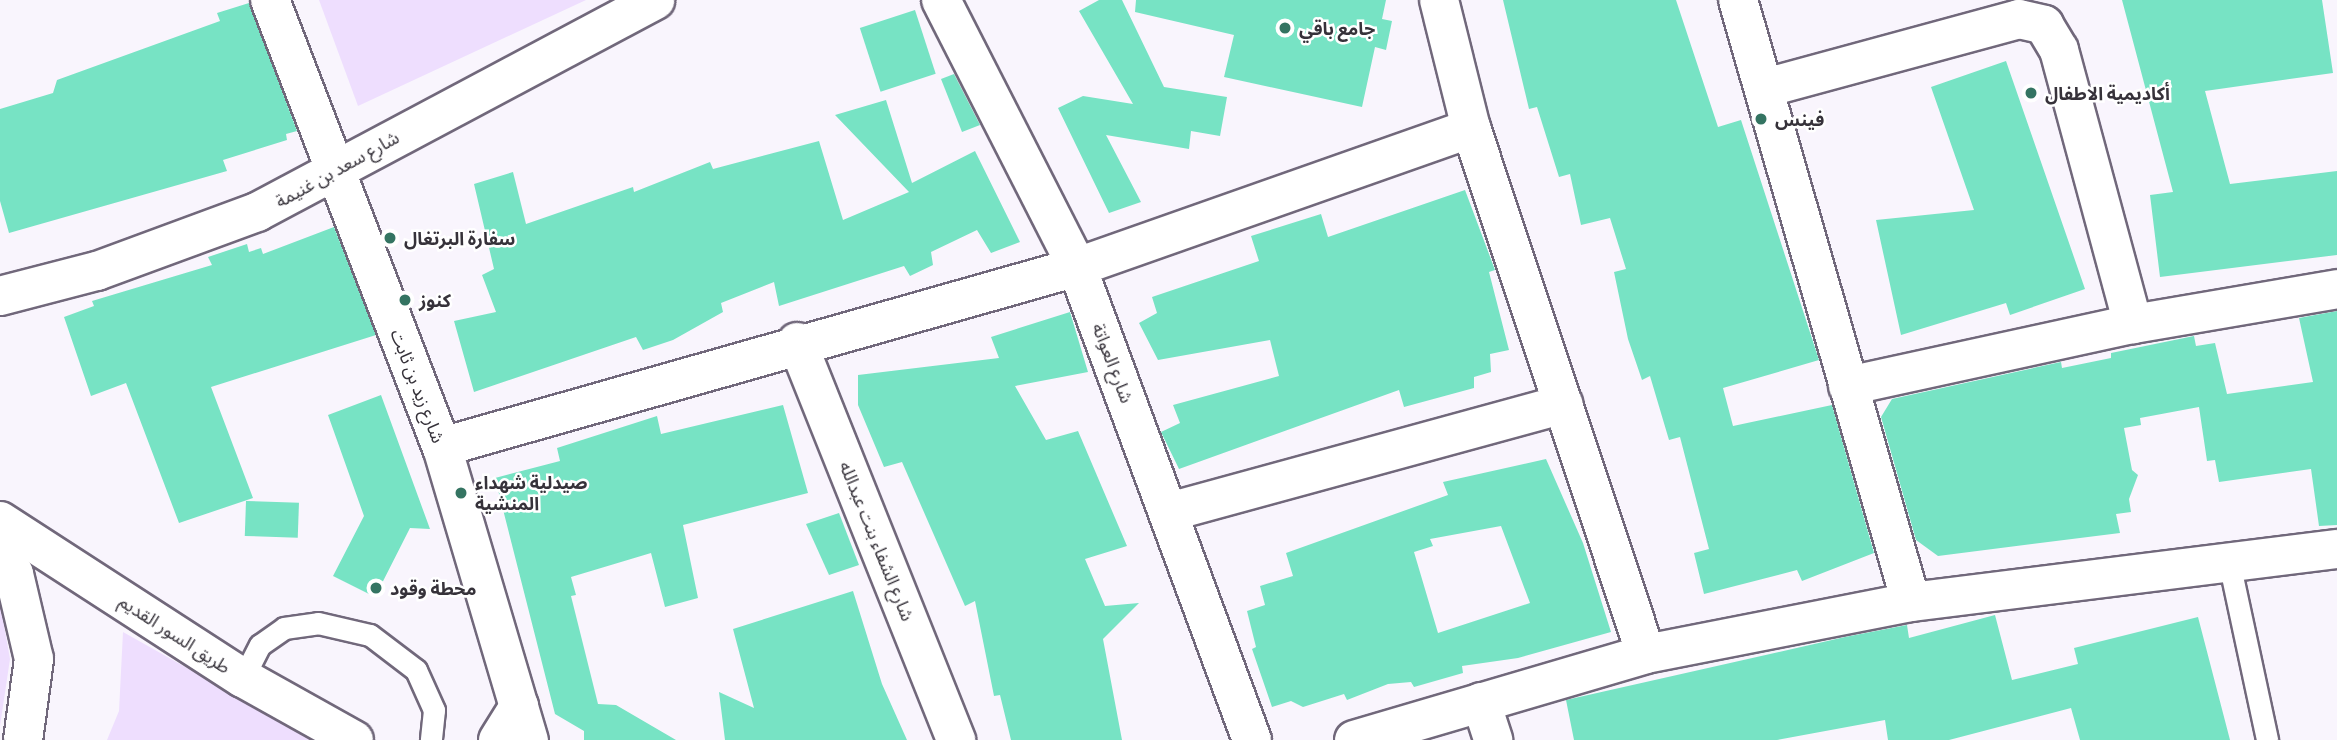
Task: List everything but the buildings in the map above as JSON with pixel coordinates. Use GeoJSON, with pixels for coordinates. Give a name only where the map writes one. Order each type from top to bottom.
{"type":"FeatureCollection","features":[{"type":"Feature","properties":{"kind":"main road","name":"شارع زيد بن ثابت"},"geometry":{"type":"LineString","coordinates":[[270,0],[442,447],[524,723]]}},
{"type":"Feature","properties":{"kind":"main road","name":"شارع سعد بن غنيمة"},"geometry":{"type":"LineString","coordinates":[[0,296],[97,271],[257,212],[655,0]]}},
{"type":"Feature","properties":{"kind":"main road","name":"شارع العواتة"},"geometry":{"type":"LineString","coordinates":[[941,0],[1077,267],[1252,740]]}},
{"type":"Feature","properties":{"kind":"main road"},"geometry":{"type":"LineString","coordinates":[[1439,0],[1472,128],[1646,653]]}},
{"type":"Feature","properties":{"kind":"main road"},"geometry":{"type":"LineString","coordinates":[[1738,0],[1912,602]]}},
{"type":"Feature","properties":{"kind":"main road"},"geometry":{"type":"LineString","coordinates":[[1765,88],[2019,19],[2044,25],[2059,50],[2133,324]]}},
{"type":"Feature","properties":{"kind":"main road"},"geometry":{"type":"LineString","coordinates":[[442,447],[797,342],[1077,267],[1472,128]]}},
{"type":"Feature","properties":{"kind":"main road"},"geometry":{"type":"LineString","coordinates":[[1848,386],[2133,324],[2337,289]]}},
{"type":"Feature","properties":{"kind":"main road","name":"شارع الشفاء بنت عبدالله"},"geometry":{"type":"LineString","coordinates":[[797,342],[956,740]]}},
{"type":"Feature","properties":{"kind":"main road"},"geometry":{"type":"LineString","coordinates":[[1169,512],[1563,404]]}},
{"type":"Feature","properties":{"kind":"main road","name":"طريق السور القديم"},"geometry":{"type":"LineString","coordinates":[[0,521],[243,678],[354,740]]}},
{"type":"Feature","properties":{"kind":"main road"},"geometry":{"type":"LineString","coordinates":[[1354,740],[1646,653],[1912,602],[2337,549]]}},
{"type":"Feature","properties":{"kind":"main road"},"geometry":{"type":"LineString","coordinates":[[0,553],[14,574],[34,659],[23,740]]}},
{"type":"Feature","properties":{"kind":"main road"},"geometry":{"type":"LineString","coordinates":[[1481,702],[1493,740]]}},
{"type":"Feature","properties":{"kind":"main road"},"geometry":{"type":"LineString","coordinates":[[498,740],[524,723]]}},
{"type":"Feature","properties":{"kind":"lane"},"geometry":{"type":"LineString","coordinates":[[2229,562],[2267,740]]}},
{"type":"Feature","properties":{"kind":"lane"},"geometry":{"type":"LineString","coordinates":[[243,678],[260,645],[284,628],[318,623],[370,635],[416,670],[434,710],[431,740]]}},
{"type":"Feature","properties":{"kind":"shaded area"},"geometry":{"type":"Polygon","coordinates":[[[319,0],[586,0],[358,106],[319,0]]]}},
{"type":"Feature","properties":{"kind":"shaded area"},"geometry":{"type":"Polygon","coordinates":[[[0,602],[10,659],[0,726],[0,602]]]}},
{"type":"Feature","properties":{"kind":"shaded area"},"geometry":{"type":"Polygon","coordinates":[[[123,632],[315,740],[107,740],[119,711],[123,632]]]}},
{"type":"Feature","properties":{"kind":"place","name":"جامع باقي"},"geometry":{"type":"Point","coordinates":[1285,28]}},
{"type":"Feature","properties":{"kind":"place","name":"أكاديمية الاطفال"},"geometry":{"type":"Point","coordinates":[2031,93]}},
{"type":"Feature","properties":{"kind":"place","name":"فينس"},"geometry":{"type":"Point","coordinates":[1761,119]}},
{"type":"Feature","properties":{"kind":"place","name":"سفارة البرتغال"},"geometry":{"type":"Point","coordinates":[390,238]}},
{"type":"Feature","properties":{"kind":"place","name":"كنوز"},"geometry":{"type":"Point","coordinates":[405,300]}},
{"type":"Feature","properties":{"kind":"place","name":"صيدلية شهداء المنشية"},"geometry":{"type":"Point","coordinates":[461,493]}},
{"type":"Feature","properties":{"kind":"place","name":"محطة وقود"},"geometry":{"type":"Point","coordinates":[376,588]}}]}
